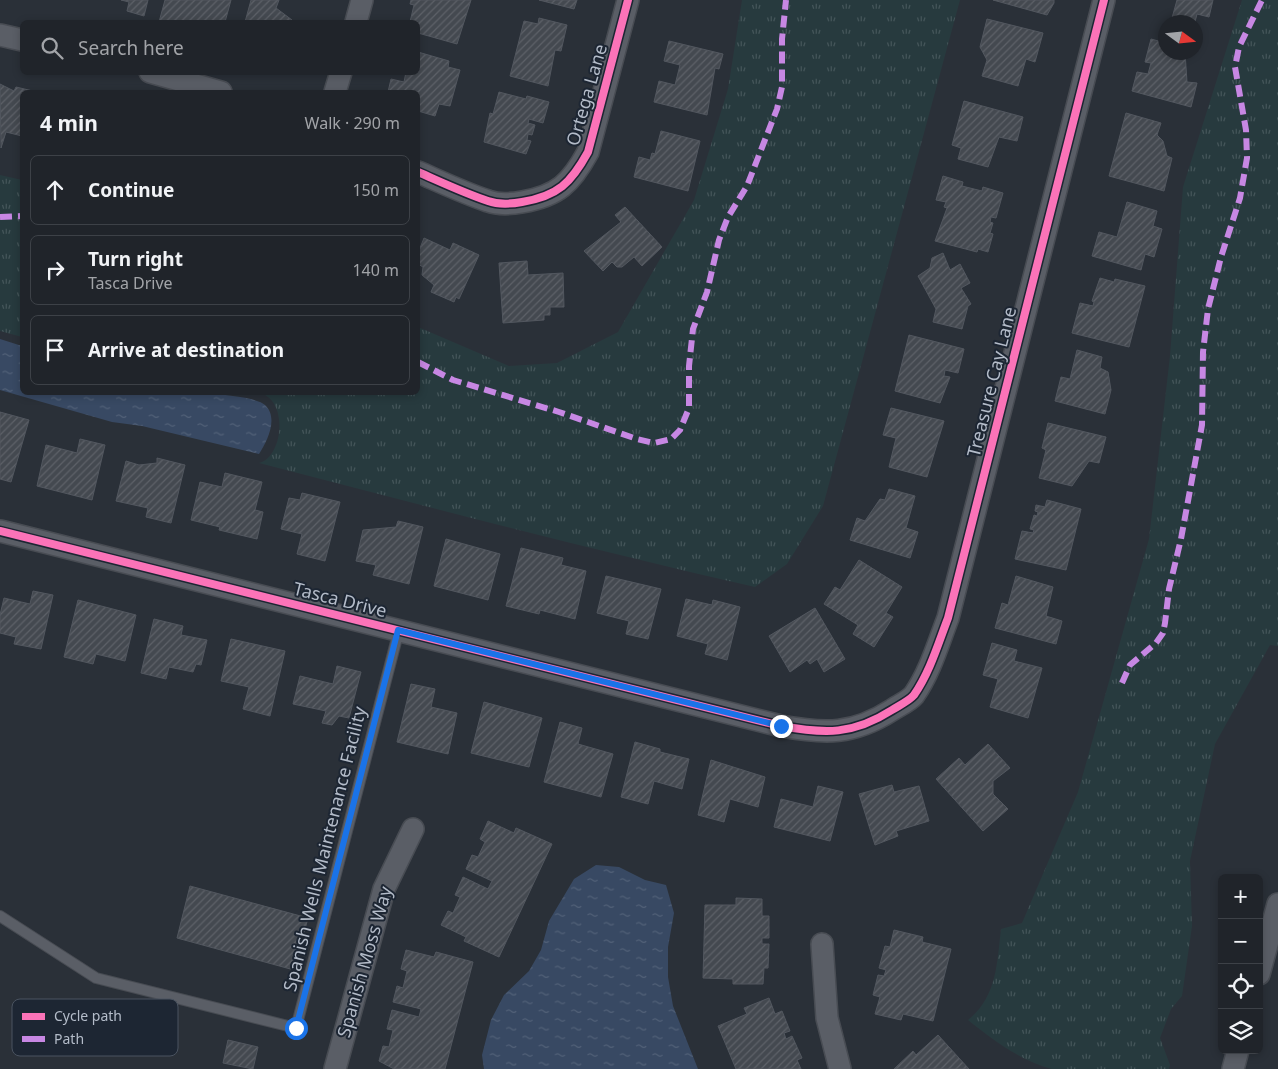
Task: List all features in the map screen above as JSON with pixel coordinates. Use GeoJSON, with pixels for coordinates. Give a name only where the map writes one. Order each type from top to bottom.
{"type":"FeatureCollection","features":[{"type":"Feature","properties":{"kind":"street"},"geometry":{"type":"LineString","coordinates":[[357,20],[362,0]]}},
{"type":"Feature","properties":{"kind":"street","name":"Ortega Lane"},"geometry":{"type":"LineString","coordinates":[[420,173],[490,202],[497,203],[510,204],[544,198],[563,187],[578,171],[588,152],[628,0]]}},
{"type":"Feature","properties":{"kind":"street","name":"Treasure Cay Lane"},"geometry":{"type":"LineString","coordinates":[[849,729],[860,728],[912,697],[930,667],[948,618],[1104,0]]}},
{"type":"Feature","properties":{"kind":"street"},"geometry":{"type":"LineString","coordinates":[[0,35],[20,40]]}},
{"type":"Feature","properties":{"kind":"street"},"geometry":{"type":"LineString","coordinates":[[161,75],[214,90]]}},
{"type":"Feature","properties":{"kind":"street"},"geometry":{"type":"LineString","coordinates":[[336,90],[340,75]]}},
{"type":"Feature","properties":{"kind":"street","name":"Tasca Drive"},"geometry":{"type":"LineString","coordinates":[[0,531],[781,726],[807,730],[849,729]]}},
{"type":"Feature","properties":{"kind":"street","name":"Spanish Moss Way"},"geometry":{"type":"LineString","coordinates":[[335,1069],[384,890],[413,829]]}},
{"type":"Feature","properties":{"kind":"street"},"geometry":{"type":"LineString","coordinates":[[1262,964],[1276,917]]}},
{"type":"Feature","properties":{"kind":"street"},"geometry":{"type":"LineString","coordinates":[[822,944],[827,1018],[840,1069]]}},
{"type":"Feature","properties":{"kind":"street"},"geometry":{"type":"LineString","coordinates":[[1233,1069],[1237,1054]]}},
{"type":"Feature","properties":{"kind":"lane","name":"Spanish Wells Maintenance Facility"},"geometry":{"type":"LineString","coordinates":[[0,916],[96,978],[296,1028],[398,630]]}},
{"type":"Feature","properties":{"kind":"green space"},"geometry":{"type":"Polygon","coordinates":[[[742,0],[960,0],[823,506],[787,564],[755,587],[259,463],[267,459],[273,451],[278,440],[279,429],[279,417],[275,406],[269,398],[264,395],[420,395],[420,328],[509,366],[557,363],[618,332],[694,200],[728,89],[742,0]]]}},
{"type":"Feature","properties":{"kind":"green space"},"geometry":{"type":"Polygon","coordinates":[[[1242,0],[1278,0],[1278,646],[1270,645],[1215,744],[1190,861],[1192,926],[1182,996],[1171,1009],[1160,1038],[1170,1065],[1169,1069],[1052,1069],[1018,1055],[968,1020],[985,1001],[994,979],[1001,929],[1022,923],[1078,792],[1149,539],[1170,356],[1183,187],[1242,0]]]}},
{"type":"Feature","properties":{"kind":"green space"},"geometry":{"type":"Polygon","coordinates":[[[0,175],[20,180],[20,336],[0,331],[0,175]]]}},
{"type":"Feature","properties":{"kind":"water"},"geometry":{"type":"Polygon","coordinates":[[[0,339],[20,345],[20,395],[224,395],[250,399],[265,405],[271,416],[271,423],[268,437],[259,454],[142,426],[112,422],[0,390],[0,339]]]}},
{"type":"Feature","properties":{"kind":"water"},"geometry":{"type":"Polygon","coordinates":[[[596,865],[619,867],[645,880],[666,885],[674,913],[668,947],[668,977],[673,1006],[698,1069],[484,1069],[482,1055],[491,1020],[504,995],[529,971],[541,950],[549,921],[574,879],[596,865]]]}},
{"type":"Feature","properties":{"kind":"building"},"geometry":{"type":"Polygon","coordinates":[[[121,0],[148,0],[144,16],[127,11],[129,2],[121,0]]]}},
{"type":"Feature","properties":{"kind":"building"},"geometry":{"type":"Polygon","coordinates":[[[165,0],[231,0],[226,20],[160,20],[165,0]]]}},
{"type":"Feature","properties":{"kind":"building"},"geometry":{"type":"Polygon","coordinates":[[[251,0],[279,0],[276,8],[292,20],[246,20],[251,0]]]}},
{"type":"Feature","properties":{"kind":"building"},"geometry":{"type":"Polygon","coordinates":[[[411,0],[471,0],[457,44],[420,34],[420,20],[410,20],[414,5],[410,4],[411,0]]]}},
{"type":"Feature","properties":{"kind":"building"},"geometry":{"type":"Polygon","coordinates":[[[539,0],[577,0],[574,9],[539,0]]]}},
{"type":"Feature","properties":{"kind":"building"},"geometry":{"type":"Polygon","coordinates":[[[993,0],[1054,0],[1054,3],[1047,15],[993,0]]]}},
{"type":"Feature","properties":{"kind":"building"},"geometry":{"type":"Polygon","coordinates":[[[1177,0],[1213,0],[1209,17],[1197,14],[1173,15],[1177,0]]]}},
{"type":"Feature","properties":{"kind":"building"},"geometry":{"type":"Polygon","coordinates":[[[539,18],[567,25],[561,51],[555,50],[548,86],[510,76],[524,21],[538,24],[539,18]]]}},
{"type":"Feature","properties":{"kind":"building"},"geometry":{"type":"Polygon","coordinates":[[[987,19],[1043,33],[1035,62],[1026,59],[1018,86],[982,76],[987,60],[980,47],[987,19]]]}},
{"type":"Feature","properties":{"kind":"building"},"geometry":{"type":"Polygon","coordinates":[[[1151,39],[1158,41],[1158,60],[1186,60],[1187,82],[1197,83],[1191,107],[1132,91],[1137,72],[1148,74],[1151,63],[1145,62],[1151,39]]]}},
{"type":"Feature","properties":{"kind":"building"},"geometry":{"type":"Polygon","coordinates":[[[669,41],[723,54],[719,69],[715,68],[707,115],[654,102],[659,81],[675,85],[680,65],[664,61],[669,41]]]}},
{"type":"Feature","properties":{"kind":"building"},"geometry":{"type":"Polygon","coordinates":[[[420,53],[449,61],[448,67],[460,70],[450,106],[439,104],[435,116],[420,112],[420,90],[388,90],[391,79],[404,82],[405,75],[420,75],[420,53]]]}},
{"type":"Feature","properties":{"kind":"building"},"geometry":{"type":"Polygon","coordinates":[[[0,84],[14,91],[16,87],[29,90],[20,90],[20,136],[6,132],[1,148],[0,84]]]}},
{"type":"Feature","properties":{"kind":"building"},"geometry":{"type":"Polygon","coordinates":[[[499,92],[526,99],[527,96],[549,102],[543,123],[529,119],[528,123],[535,125],[532,135],[528,134],[527,140],[531,141],[526,154],[484,142],[490,113],[493,114],[499,92]]]}},
{"type":"Feature","properties":{"kind":"building"},"geometry":{"type":"Polygon","coordinates":[[[964,101],[1023,117],[1017,141],[999,137],[988,167],[958,159],[961,148],[952,145],[964,101]]]}},
{"type":"Feature","properties":{"kind":"building"},"geometry":{"type":"Polygon","coordinates":[[[1126,113],[1161,123],[1157,135],[1163,141],[1167,156],[1172,158],[1164,191],[1109,176],[1126,113]]]}},
{"type":"Feature","properties":{"kind":"building"},"geometry":{"type":"Polygon","coordinates":[[[661,131],[700,141],[688,191],[634,177],[639,157],[650,160],[652,153],[655,154],[661,131]]]}},
{"type":"Feature","properties":{"kind":"building"},"geometry":{"type":"Polygon","coordinates":[[[943,176],[963,182],[962,186],[982,191],[983,187],[1003,193],[996,218],[991,217],[990,222],[993,223],[990,233],[993,234],[988,252],[978,249],[977,252],[935,241],[947,208],[944,207],[946,202],[936,200],[943,176]]]}},
{"type":"Feature","properties":{"kind":"building"},"geometry":{"type":"Polygon","coordinates":[[[1127,202],[1157,211],[1153,226],[1162,229],[1154,257],[1145,254],[1141,270],[1092,256],[1099,232],[1117,237],[1127,202]]]}},
{"type":"Feature","properties":{"kind":"building"},"geometry":{"type":"Polygon","coordinates":[[[625,207],[662,247],[642,266],[634,257],[622,267],[617,267],[612,262],[603,271],[584,251],[621,222],[615,215],[625,207]]]}},
{"type":"Feature","properties":{"kind":"building"},"geometry":{"type":"Polygon","coordinates":[[[424,238],[450,250],[453,243],[479,255],[459,299],[456,297],[454,302],[431,292],[434,285],[422,275],[423,267],[420,265],[420,248],[424,238]]]}},
{"type":"Feature","properties":{"kind":"building"},"geometry":{"type":"Polygon","coordinates":[[[943,253],[950,270],[960,264],[970,283],[961,288],[971,304],[968,306],[962,329],[933,322],[936,309],[918,276],[930,268],[932,258],[943,253]]]}},
{"type":"Feature","properties":{"kind":"building"},"geometry":{"type":"Polygon","coordinates":[[[527,261],[528,275],[563,273],[564,307],[550,307],[550,315],[544,315],[544,320],[503,323],[499,263],[527,261]]]}},
{"type":"Feature","properties":{"kind":"building"},"geometry":{"type":"Polygon","coordinates":[[[1100,278],[1114,282],[1115,279],[1145,286],[1129,347],[1072,333],[1080,303],[1093,306],[1094,302],[1092,301],[1100,278]]]}},
{"type":"Feature","properties":{"kind":"building"},"geometry":{"type":"Polygon","coordinates":[[[909,335],[964,349],[958,373],[945,370],[944,376],[950,377],[940,403],[895,391],[909,335]]]}},
{"type":"Feature","properties":{"kind":"building"},"geometry":{"type":"Polygon","coordinates":[[[1077,350],[1102,357],[1100,368],[1108,372],[1111,390],[1105,414],[1055,401],[1061,377],[1070,379],[1077,350]]]}},
{"type":"Feature","properties":{"kind":"building"},"geometry":{"type":"Polygon","coordinates":[[[891,408],[944,421],[927,477],[889,467],[896,438],[883,435],[891,408]]]}},
{"type":"Feature","properties":{"kind":"building"},"geometry":{"type":"Polygon","coordinates":[[[0,412],[29,420],[11,482],[0,479],[0,412]]]}},
{"type":"Feature","properties":{"kind":"building"},"geometry":{"type":"Polygon","coordinates":[[[1048,423],[1106,437],[1099,463],[1089,461],[1072,486],[1039,478],[1046,450],[1042,448],[1048,423]]]}},
{"type":"Feature","properties":{"kind":"building"},"geometry":{"type":"Polygon","coordinates":[[[80,439],[105,445],[92,500],[37,486],[46,445],[77,453],[80,439]]]}},
{"type":"Feature","properties":{"kind":"building"},"geometry":{"type":"Polygon","coordinates":[[[157,458],[185,465],[171,523],[146,517],[148,508],[116,501],[126,461],[139,465],[157,463],[157,458]]]}},
{"type":"Feature","properties":{"kind":"building"},"geometry":{"type":"Polygon","coordinates":[[[225,473],[262,482],[255,510],[263,512],[257,539],[219,530],[220,527],[191,520],[200,482],[222,487],[225,473]]]}},
{"type":"Feature","properties":{"kind":"building"},"geometry":{"type":"Polygon","coordinates":[[[889,489],[915,496],[906,528],[918,532],[910,558],[850,540],[857,518],[865,521],[880,499],[885,500],[889,489]]]}},
{"type":"Feature","properties":{"kind":"building"},"geometry":{"type":"Polygon","coordinates":[[[302,493],[340,502],[325,561],[297,554],[302,534],[281,529],[289,498],[300,500],[302,493]]]}},
{"type":"Feature","properties":{"kind":"building"},"geometry":{"type":"Polygon","coordinates":[[[1047,500],[1081,509],[1066,570],[1015,559],[1022,531],[1033,533],[1034,530],[1030,529],[1034,515],[1037,516],[1038,512],[1035,511],[1036,505],[1045,507],[1047,500]]]}},
{"type":"Feature","properties":{"kind":"building"},"geometry":{"type":"Polygon","coordinates":[[[398,521],[423,527],[409,584],[373,575],[376,565],[356,561],[363,530],[396,527],[398,521]]]}},
{"type":"Feature","properties":{"kind":"building"},"geometry":{"type":"Polygon","coordinates":[[[446,539],[500,554],[488,600],[434,586],[446,539]]]}},
{"type":"Feature","properties":{"kind":"building"},"geometry":{"type":"Polygon","coordinates":[[[521,548],[563,558],[561,565],[586,571],[575,619],[540,610],[539,614],[506,606],[521,548]]]}},
{"type":"Feature","properties":{"kind":"building"},"geometry":{"type":"Polygon","coordinates":[[[859,560],[902,587],[886,613],[893,617],[874,647],[853,634],[858,625],[824,604],[835,587],[840,590],[859,560]]]}},
{"type":"Feature","properties":{"kind":"building"},"geometry":{"type":"Polygon","coordinates":[[[606,576],[661,589],[648,639],[626,634],[629,621],[597,613],[606,576]]]}},
{"type":"Feature","properties":{"kind":"building"},"geometry":{"type":"Polygon","coordinates":[[[1016,576],[1053,587],[1046,616],[1062,621],[1056,644],[995,628],[1002,603],[1008,605],[1016,576]]]}},
{"type":"Feature","properties":{"kind":"building"},"geometry":{"type":"Polygon","coordinates":[[[33,591],[53,595],[41,649],[14,644],[16,637],[0,633],[0,615],[4,598],[30,604],[33,591]]]}},
{"type":"Feature","properties":{"kind":"building"},"geometry":{"type":"Polygon","coordinates":[[[686,599],[712,605],[713,600],[740,607],[727,660],[705,654],[708,644],[677,636],[686,599]]]}},
{"type":"Feature","properties":{"kind":"building"},"geometry":{"type":"Polygon","coordinates":[[[78,600],[136,615],[125,661],[96,654],[93,664],[64,657],[78,600]]]}},
{"type":"Feature","properties":{"kind":"building"},"geometry":{"type":"Polygon","coordinates":[[[815,608],[845,659],[824,672],[817,659],[810,664],[807,660],[790,672],[769,636],[815,608]]]}},
{"type":"Feature","properties":{"kind":"building"},"geometry":{"type":"Polygon","coordinates":[[[154,619],[183,626],[181,635],[207,640],[201,665],[196,664],[193,672],[169,667],[166,679],[141,673],[154,619]]]}},
{"type":"Feature","properties":{"kind":"building"},"geometry":{"type":"Polygon","coordinates":[[[231,639],[285,651],[270,716],[243,709],[249,687],[221,681],[231,639]]]}},
{"type":"Feature","properties":{"kind":"building"},"geometry":{"type":"Polygon","coordinates":[[[992,643],[1017,650],[1014,661],[1042,668],[1028,718],[990,707],[998,679],[983,675],[992,643]]]}},
{"type":"Feature","properties":{"kind":"building"},"geometry":{"type":"Polygon","coordinates":[[[337,666],[361,672],[349,718],[339,716],[332,725],[322,723],[326,711],[293,704],[300,676],[333,684],[337,666]]]}},
{"type":"Feature","properties":{"kind":"building"},"geometry":{"type":"Polygon","coordinates":[[[411,684],[435,689],[431,707],[457,713],[448,754],[397,742],[411,684]]]}},
{"type":"Feature","properties":{"kind":"building"},"geometry":{"type":"Polygon","coordinates":[[[484,702],[542,718],[529,767],[471,753],[484,702]]]}},
{"type":"Feature","properties":{"kind":"building"},"geometry":{"type":"Polygon","coordinates":[[[560,722],[582,728],[578,744],[613,754],[601,797],[544,782],[560,722]]]}},
{"type":"Feature","properties":{"kind":"building"},"geometry":{"type":"Polygon","coordinates":[[[635,742],[660,749],[660,752],[689,759],[682,789],[654,781],[648,804],[621,797],[635,742]]]}},
{"type":"Feature","properties":{"kind":"building"},"geometry":{"type":"Polygon","coordinates":[[[988,744],[1010,768],[993,781],[993,794],[1008,809],[983,831],[936,779],[959,758],[965,765],[988,744]]]}},
{"type":"Feature","properties":{"kind":"building"},"geometry":{"type":"Polygon","coordinates":[[[711,760],[765,777],[758,807],[730,799],[724,822],[698,815],[711,760]]]}},
{"type":"Feature","properties":{"kind":"building"},"geometry":{"type":"Polygon","coordinates":[[[892,785],[894,792],[919,786],[929,821],[896,831],[898,836],[875,845],[859,794],[892,785]]]}},
{"type":"Feature","properties":{"kind":"building"},"geometry":{"type":"Polygon","coordinates":[[[818,786],[843,792],[830,841],[774,827],[781,799],[813,807],[818,786]]]}},
{"type":"Feature","properties":{"kind":"building"},"geometry":{"type":"Polygon","coordinates":[[[488,821],[514,833],[516,828],[552,844],[499,957],[464,941],[466,937],[441,925],[448,911],[453,913],[460,897],[455,895],[463,877],[488,889],[492,881],[466,869],[472,855],[478,857],[485,842],[480,839],[488,821]]]}},
{"type":"Feature","properties":{"kind":"building"},"geometry":{"type":"Polygon","coordinates":[[[190,886],[308,918],[294,970],[177,938],[190,886]]]}},
{"type":"Feature","properties":{"kind":"building"},"geometry":{"type":"Polygon","coordinates":[[[736,898],[762,899],[762,916],[769,916],[769,938],[762,938],[762,944],[769,944],[768,968],[764,968],[763,984],[733,984],[733,979],[703,978],[705,905],[736,905],[736,898]]]}},
{"type":"Feature","properties":{"kind":"building"},"geometry":{"type":"Polygon","coordinates":[[[894,930],[923,937],[922,942],[951,949],[933,1021],[903,1014],[901,1020],[875,1014],[880,997],[873,995],[878,975],[884,976],[886,970],[879,968],[885,946],[890,947],[894,930]]]}},
{"type":"Feature","properties":{"kind":"building"},"geometry":{"type":"Polygon","coordinates":[[[406,950],[434,957],[436,952],[473,962],[445,1069],[394,1069],[379,1061],[383,1046],[389,1047],[393,1030],[387,1029],[392,1010],[419,1017],[421,1009],[393,1002],[397,986],[403,988],[407,971],[401,969],[406,950]]]}},
{"type":"Feature","properties":{"kind":"building"},"geometry":{"type":"Polygon","coordinates":[[[769,998],[775,1014],[782,1011],[790,1031],[784,1033],[786,1039],[792,1036],[802,1058],[797,1060],[801,1069],[736,1069],[718,1026],[747,1014],[744,1008],[769,998]]]}},
{"type":"Feature","properties":{"kind":"building"},"geometry":{"type":"Polygon","coordinates":[[[938,1035],[969,1069],[894,1069],[913,1051],[916,1055],[938,1035]]]}},
{"type":"Feature","properties":{"kind":"building"},"geometry":{"type":"Polygon","coordinates":[[[228,1040],[258,1047],[253,1069],[223,1063],[228,1040]]]}},
{"type":"Feature","properties":{"kind":"marked path"},"geometry":{"type":"LineString","coordinates":[[420,363],[453,380],[559,412],[637,439],[654,443],[671,439],[680,430],[689,408],[689,366],[693,329],[707,292],[719,240],[728,217],[747,186],[777,109],[782,87],[782,39],[786,0]]}},
{"type":"Feature","properties":{"kind":"marked path"},"geometry":{"type":"LineString","coordinates":[[1122,683],[1130,665],[1156,643],[1163,633],[1169,589],[1181,539],[1202,425],[1203,352],[1208,309],[1221,257],[1240,198],[1247,158],[1246,130],[1235,67],[1239,47],[1262,0]]}},
{"type":"Feature","properties":{"kind":"marked path"},"geometry":{"type":"LineString","coordinates":[[0,217],[20,216]]}},
{"type":"Feature","properties":{"kind":"cycle path"},"geometry":{"type":"LineString","coordinates":[[420,173],[470,195],[501,204],[545,196],[562,186],[576,172],[588,152],[628,0]]}},
{"type":"Feature","properties":{"kind":"cycle path"},"geometry":{"type":"LineString","coordinates":[[0,531],[781,726],[825,731],[838,730],[851,728],[878,718],[914,695],[929,667],[948,618],[1104,0]]}},
{"type":"Feature","properties":{"kind":"route"},"geometry":{"type":"LineString","coordinates":[[296,1028],[398,630],[781,726]]}}]}
